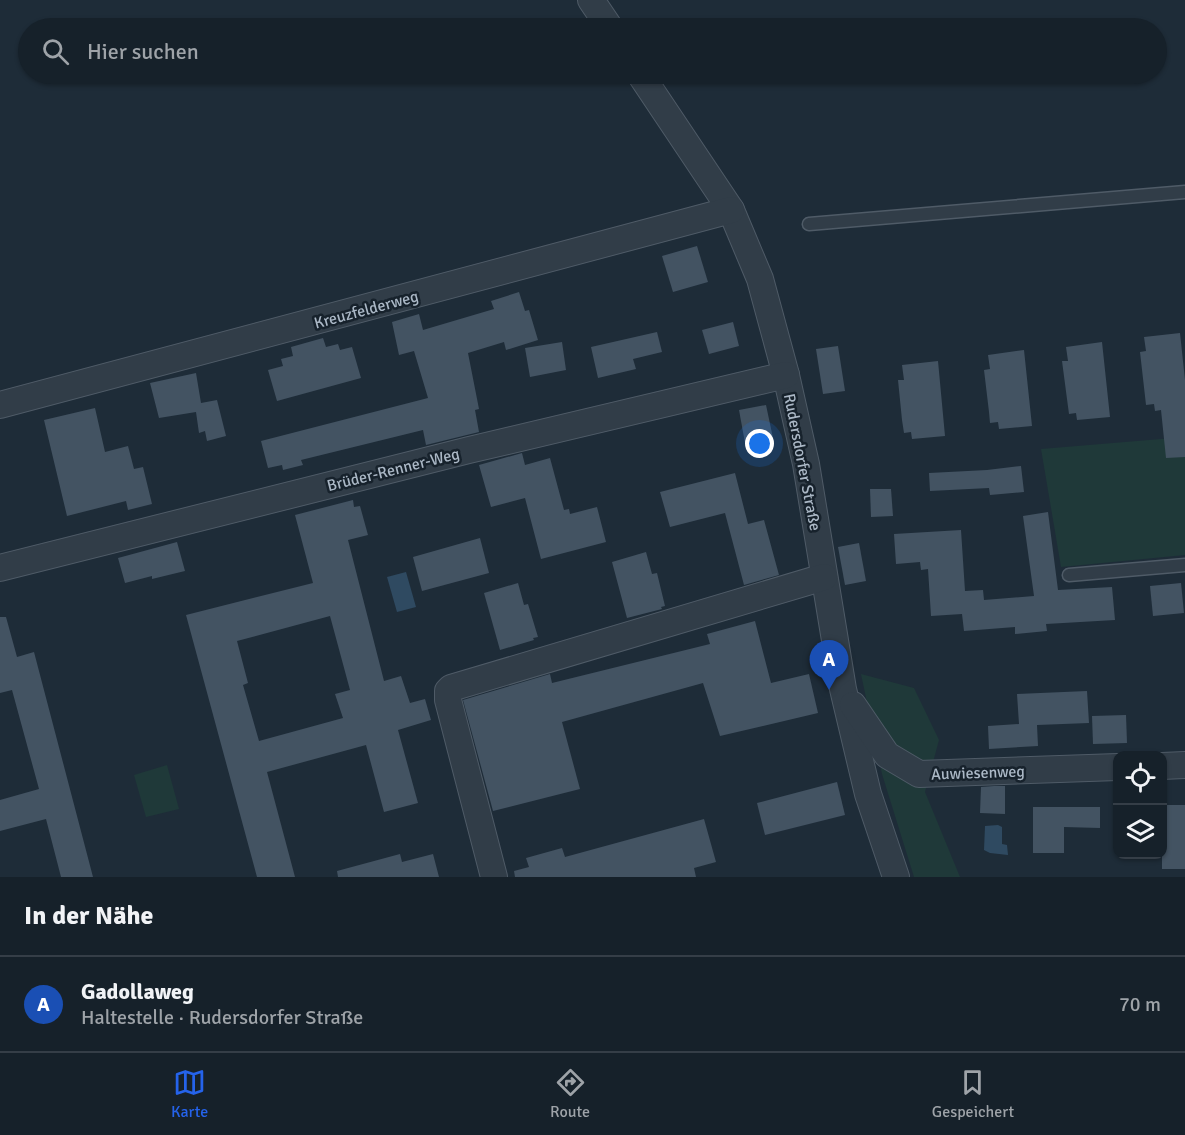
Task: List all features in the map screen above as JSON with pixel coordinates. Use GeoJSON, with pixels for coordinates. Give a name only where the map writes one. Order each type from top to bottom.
{"type":"FeatureCollection","features":[{"type":"Feature","properties":{"kind":"street"},"geometry":{"type":"LineString","coordinates":[[591,0],[603,18]]}},
{"type":"Feature","properties":{"kind":"street","name":"Rudersdorfer Straße"},"geometry":{"type":"LineString","coordinates":[[647,84],[731,210],[760,279],[786,375],[806,464],[843,689],[868,794],[896,877]]}},
{"type":"Feature","properties":{"kind":"street","name":"Kreuzfelderweg"},"geometry":{"type":"LineString","coordinates":[[0,405],[731,210]]}},
{"type":"Feature","properties":{"kind":"street","name":"Brüder-Renner-Weg"},"geometry":{"type":"LineString","coordinates":[[0,568],[468,450],[786,375]]}},
{"type":"Feature","properties":{"kind":"street"},"geometry":{"type":"LineString","coordinates":[[494,877],[448,700],[448,691],[451,688],[824,577]]}},
{"type":"Feature","properties":{"kind":"street","name":"Auwiesenweg"},"geometry":{"type":"LineString","coordinates":[[843,689],[887,755],[919,774],[1113,767]]}},
{"type":"Feature","properties":{"kind":"street"},"geometry":{"type":"LineString","coordinates":[[1167,766],[1185,765]]}},
{"type":"Feature","properties":{"kind":"lane"},"geometry":{"type":"LineString","coordinates":[[809,224],[1185,192]]}},
{"type":"Feature","properties":{"kind":"lane"},"geometry":{"type":"LineString","coordinates":[[1070,575],[1185,565]]}},
{"type":"Feature","properties":{"kind":"green space"},"geometry":{"type":"Polygon","coordinates":[[[1185,437],[1185,555],[1061,567],[1041,449],[1185,437]]]}},
{"type":"Feature","properties":{"kind":"green space"},"geometry":{"type":"Polygon","coordinates":[[[861,674],[914,688],[939,740],[925,792],[960,877],[914,877],[882,774],[861,674]]]}},
{"type":"Feature","properties":{"kind":"green space"},"geometry":{"type":"Polygon","coordinates":[[[167,765],[179,809],[146,817],[134,775],[167,765]]]}},
{"type":"Feature","properties":{"kind":"water"},"geometry":{"type":"Polygon","coordinates":[[[406,572],[416,607],[397,612],[387,577],[406,572]]]}},
{"type":"Feature","properties":{"kind":"water"},"geometry":{"type":"Polygon","coordinates":[[[985,826],[1002,827],[1002,844],[1007,845],[1008,855],[984,850],[985,826]]]}},
{"type":"Feature","properties":{"kind":"building"},"geometry":{"type":"Polygon","coordinates":[[[697,246],[708,282],[673,292],[662,256],[697,246]]]}},
{"type":"Feature","properties":{"kind":"building"},"geometry":{"type":"Polygon","coordinates":[[[519,292],[525,311],[529,310],[538,340],[506,350],[504,342],[468,353],[479,409],[475,410],[479,432],[426,445],[423,430],[301,460],[303,465],[283,470],[282,465],[268,468],[261,441],[428,398],[414,351],[399,355],[392,322],[419,314],[423,330],[494,309],[491,301],[519,292]]]}},
{"type":"Feature","properties":{"kind":"building"},"geometry":{"type":"Polygon","coordinates":[[[733,322],[739,346],[709,354],[702,330],[733,322]]]}},
{"type":"Feature","properties":{"kind":"building"},"geometry":{"type":"Polygon","coordinates":[[[657,332],[662,352],[633,359],[636,369],[598,378],[591,347],[657,332]]]}},
{"type":"Feature","properties":{"kind":"building"},"geometry":{"type":"Polygon","coordinates":[[[1180,333],[1185,380],[1185,457],[1166,458],[1161,410],[1155,411],[1154,404],[1146,405],[1140,352],[1146,351],[1144,337],[1180,333]]]}},
{"type":"Feature","properties":{"kind":"building"},"geometry":{"type":"Polygon","coordinates":[[[323,338],[326,347],[338,344],[340,350],[352,347],[361,378],[277,401],[268,370],[283,366],[281,359],[293,356],[291,347],[323,338]]]}},
{"type":"Feature","properties":{"kind":"building"},"geometry":{"type":"Polygon","coordinates":[[[562,342],[566,370],[530,377],[525,348],[562,342]]]}},
{"type":"Feature","properties":{"kind":"building"},"geometry":{"type":"Polygon","coordinates":[[[1102,342],[1110,417],[1077,420],[1076,413],[1069,414],[1062,361],[1068,361],[1066,347],[1102,342]]]}},
{"type":"Feature","properties":{"kind":"building"},"geometry":{"type":"Polygon","coordinates":[[[838,346],[845,391],[823,394],[816,349],[838,346]]]}},
{"type":"Feature","properties":{"kind":"building"},"geometry":{"type":"Polygon","coordinates":[[[1024,350],[1032,426],[999,429],[998,422],[990,423],[984,370],[990,369],[988,355],[1024,350]]]}},
{"type":"Feature","properties":{"kind":"building"},"geometry":{"type":"Polygon","coordinates":[[[938,361],[945,436],[912,439],[911,432],[904,433],[902,420],[898,380],[904,380],[902,365],[938,361]]]}},
{"type":"Feature","properties":{"kind":"building"},"geometry":{"type":"Polygon","coordinates":[[[196,373],[201,403],[217,400],[226,436],[207,441],[205,431],[199,433],[196,412],[159,418],[150,383],[196,373]]]}},
{"type":"Feature","properties":{"kind":"building"},"geometry":{"type":"Polygon","coordinates":[[[766,405],[773,438],[745,443],[739,410],[766,405]]]}},
{"type":"Feature","properties":{"kind":"building"},"geometry":{"type":"Polygon","coordinates":[[[95,408],[105,452],[128,446],[134,469],[143,467],[152,504],[128,510],[126,501],[67,516],[44,420],[95,408]]]}},
{"type":"Feature","properties":{"kind":"building"},"geometry":{"type":"Polygon","coordinates":[[[522,453],[525,465],[550,458],[564,510],[569,509],[570,514],[597,507],[606,542],[541,559],[525,498],[491,507],[479,465],[522,453]]]}},
{"type":"Feature","properties":{"kind":"building"},"geometry":{"type":"Polygon","coordinates":[[[1021,466],[1024,492],[990,495],[989,488],[930,491],[929,473],[1021,466]]]}},
{"type":"Feature","properties":{"kind":"building"},"geometry":{"type":"Polygon","coordinates":[[[735,473],[748,524],[764,520],[779,575],[744,585],[725,513],[670,527],[660,492],[735,473]]]}},
{"type":"Feature","properties":{"kind":"building"},"geometry":{"type":"Polygon","coordinates":[[[870,489],[891,489],[893,516],[871,517],[870,489]]]}},
{"type":"Feature","properties":{"kind":"building"},"geometry":{"type":"Polygon","coordinates":[[[353,500],[354,507],[360,506],[368,535],[348,540],[384,681],[401,676],[410,703],[425,699],[431,720],[398,730],[418,803],[384,812],[366,745],[267,772],[295,877],[257,877],[186,615],[313,583],[295,515],[353,500]],[[330,616],[237,641],[248,683],[243,685],[259,741],[343,718],[335,694],[350,690],[330,616]]]}},
{"type":"Feature","properties":{"kind":"building"},"geometry":{"type":"Polygon","coordinates":[[[1048,512],[1058,590],[1112,587],[1115,620],[1046,624],[1047,631],[1015,634],[1015,627],[964,631],[962,614],[931,616],[928,569],[921,570],[920,562],[896,564],[894,534],[961,530],[965,591],[983,590],[984,600],[1034,596],[1023,516],[1048,512]]]}},
{"type":"Feature","properties":{"kind":"building"},"geometry":{"type":"Polygon","coordinates":[[[480,538],[489,573],[422,591],[413,557],[480,538]]]}},
{"type":"Feature","properties":{"kind":"building"},"geometry":{"type":"Polygon","coordinates":[[[177,542],[185,571],[125,583],[118,558],[177,542]]]}},
{"type":"Feature","properties":{"kind":"building"},"geometry":{"type":"Polygon","coordinates":[[[859,543],[866,581],[845,585],[838,547],[859,543]]]}},
{"type":"Feature","properties":{"kind":"building"},"geometry":{"type":"Polygon","coordinates":[[[646,552],[652,574],[657,573],[665,606],[661,607],[662,609],[627,618],[612,562],[646,552]]]}},
{"type":"Feature","properties":{"kind":"building"},"geometry":{"type":"Polygon","coordinates":[[[518,583],[524,605],[528,604],[538,637],[500,650],[484,593],[518,583]]]}},
{"type":"Feature","properties":{"kind":"building"},"geometry":{"type":"Polygon","coordinates":[[[1181,583],[1184,613],[1153,616],[1150,586],[1181,583]]]}},
{"type":"Feature","properties":{"kind":"building"},"geometry":{"type":"Polygon","coordinates":[[[0,617],[6,617],[17,657],[34,652],[93,877],[61,877],[46,819],[0,831],[0,800],[39,789],[12,690],[0,693],[0,617]]]}},
{"type":"Feature","properties":{"kind":"building"},"geometry":{"type":"Polygon","coordinates":[[[755,621],[771,683],[809,674],[818,713],[720,736],[703,683],[562,722],[580,789],[493,811],[463,700],[550,674],[552,683],[710,644],[707,634],[755,621]]]}},
{"type":"Feature","properties":{"kind":"building"},"geometry":{"type":"Polygon","coordinates":[[[1087,691],[1089,723],[1037,725],[1038,746],[989,749],[988,726],[1019,724],[1017,694],[1087,691]]]}},
{"type":"Feature","properties":{"kind":"building"},"geometry":{"type":"Polygon","coordinates":[[[1126,715],[1127,743],[1093,744],[1092,716],[1126,715]]]}},
{"type":"Feature","properties":{"kind":"building"},"geometry":{"type":"Polygon","coordinates":[[[837,782],[845,815],[765,835],[757,803],[837,782]]]}},
{"type":"Feature","properties":{"kind":"building"},"geometry":{"type":"Polygon","coordinates":[[[1005,786],[1005,814],[980,813],[981,787],[1005,786]]]}},
{"type":"Feature","properties":{"kind":"building"},"geometry":{"type":"Polygon","coordinates":[[[1167,805],[1185,805],[1185,869],[1162,869],[1162,859],[1167,859],[1167,805]]]}},
{"type":"Feature","properties":{"kind":"building"},"geometry":{"type":"Polygon","coordinates":[[[1033,807],[1100,807],[1100,828],[1064,827],[1064,853],[1033,853],[1033,807]]]}},
{"type":"Feature","properties":{"kind":"building"},"geometry":{"type":"Polygon","coordinates":[[[704,819],[716,862],[694,868],[696,877],[515,877],[514,871],[529,867],[526,858],[562,848],[565,857],[704,819]]]}},
{"type":"Feature","properties":{"kind":"building"},"geometry":{"type":"Polygon","coordinates":[[[400,854],[402,862],[433,854],[439,877],[338,877],[337,871],[400,854]]]}},
{"type":"Feature","properties":{"kind":"place","name":"Gadollaweg"},"geometry":{"type":"Point","coordinates":[829,690]}}]}
